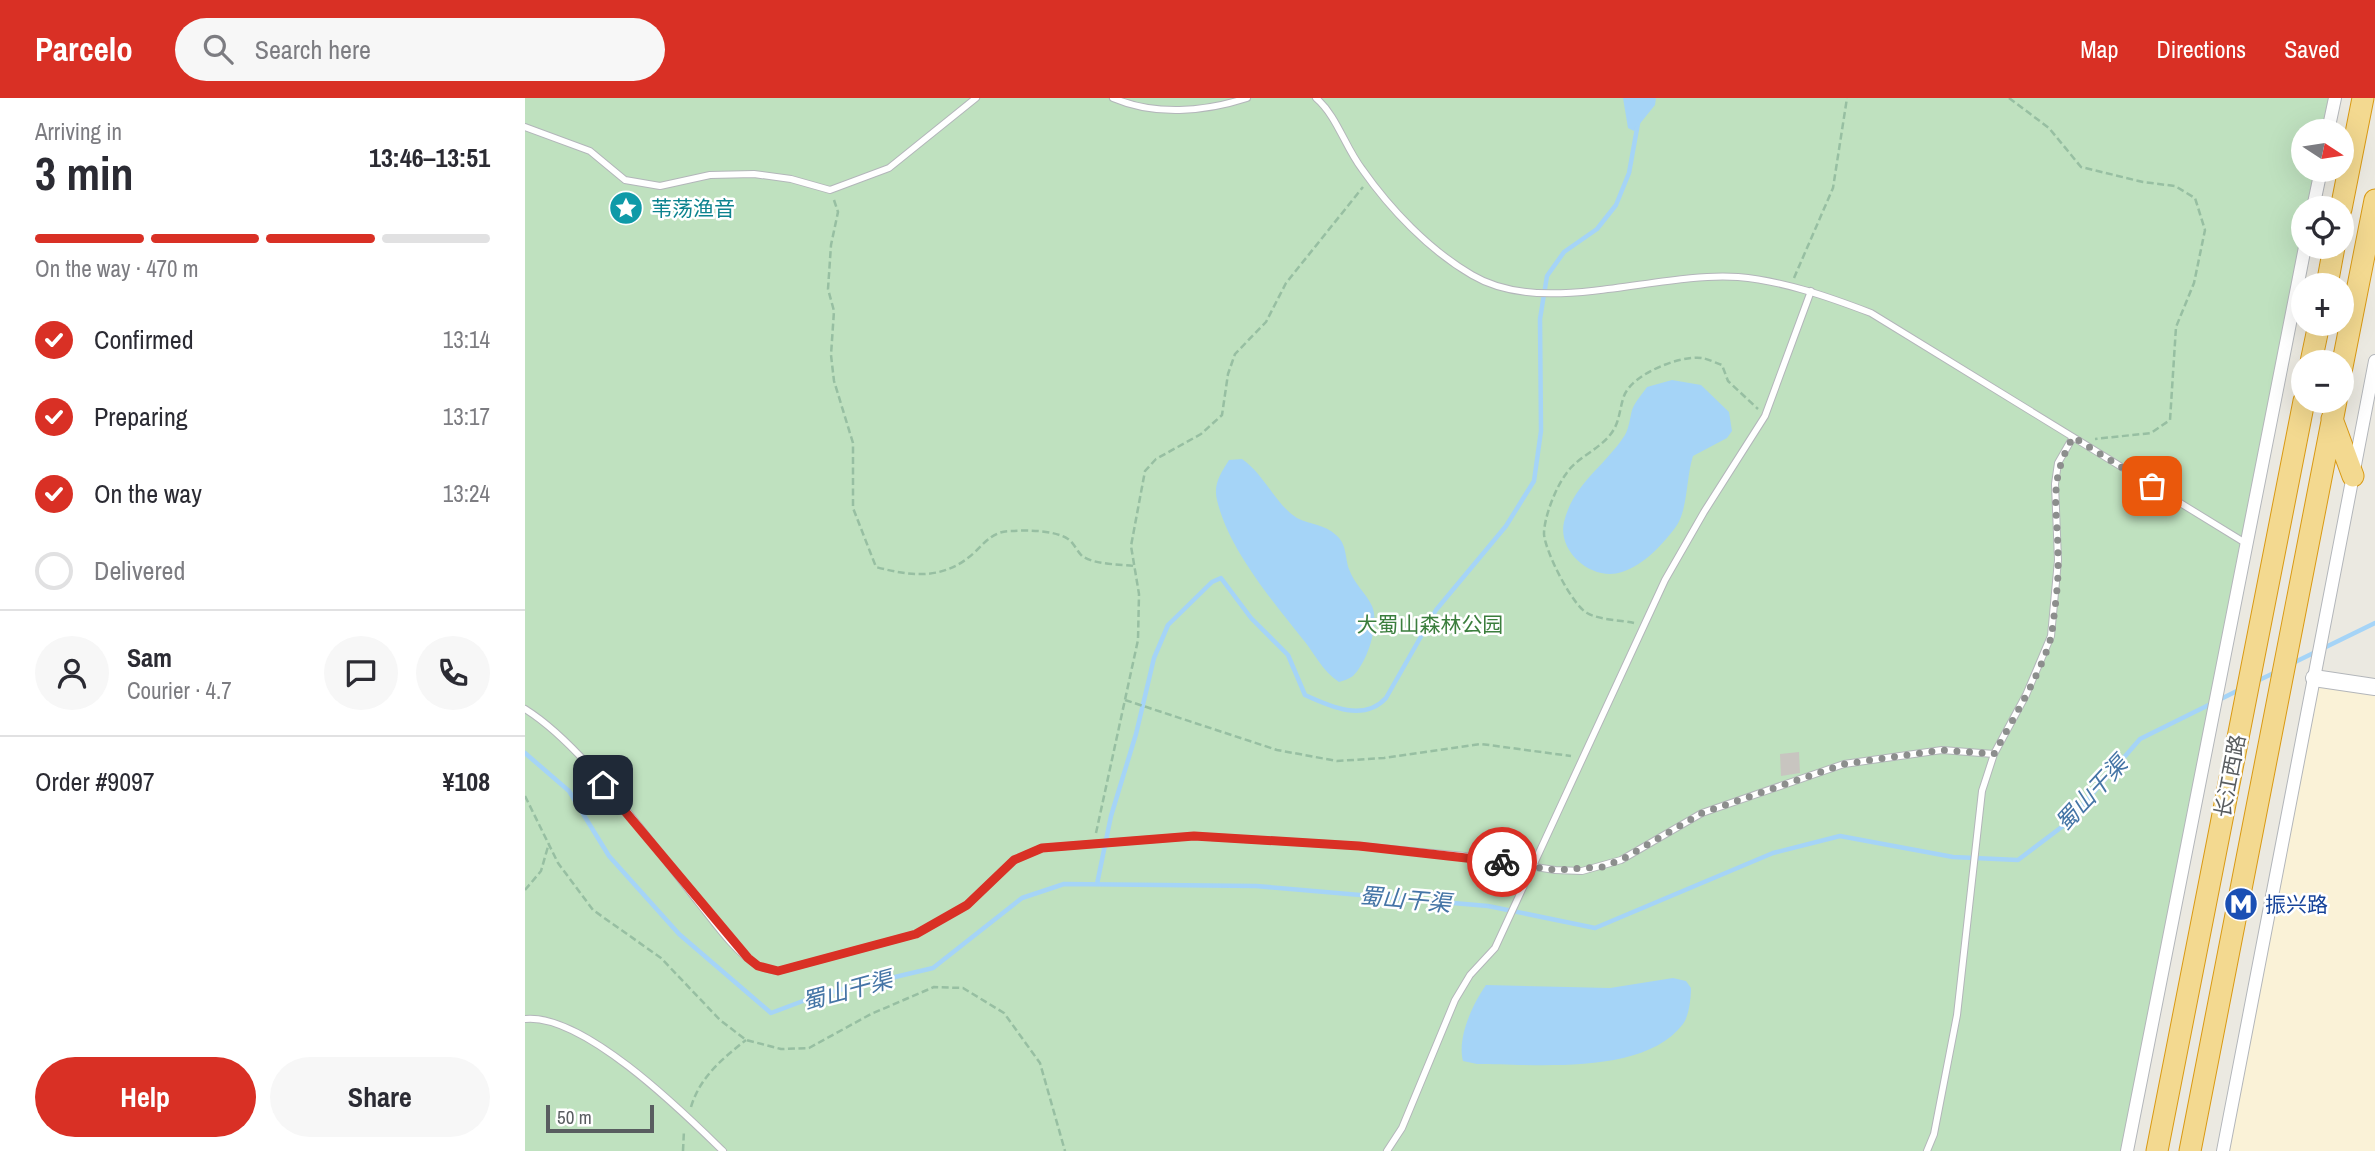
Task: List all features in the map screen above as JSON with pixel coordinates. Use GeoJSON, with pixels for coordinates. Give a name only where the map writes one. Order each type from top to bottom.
{"type":"FeatureCollection","features":[{"type":"Feature","properties":{"kind":"highway"},"geometry":{"type":"LineString","coordinates":[[2344,196],[2363,98]]}},
{"type":"Feature","properties":{"kind":"highway"},"geometry":{"type":"LineString","coordinates":[[2345,350],[2375,200]]}},
{"type":"Feature","properties":{"kind":"highway","name":"长江西路"},"geometry":{"type":"LineString","coordinates":[[2157,1151],[2302,413]]}},
{"type":"Feature","properties":{"kind":"highway","name":"长江西路"},"geometry":{"type":"LineString","coordinates":[[2190,1151],[2333,413]]}},
{"type":"Feature","properties":{"kind":"highway"},"geometry":{"type":"LineString","coordinates":[[2335,413],[2353,476]]}},
{"type":"Feature","properties":{"kind":"main road"},"geometry":{"type":"LineString","coordinates":[[2314,678],[2375,687]]}},
{"type":"Feature","properties":{"kind":"street"},"geometry":{"type":"LineString","coordinates":[[2331,119],[2335,98]]}},
{"type":"Feature","properties":{"kind":"street"},"geometry":{"type":"LineString","coordinates":[[2127,1151],[2303,259]]}},
{"type":"Feature","properties":{"kind":"street"},"geometry":{"type":"LineString","coordinates":[[2223,1151],[2375,361]]}},
{"type":"Feature","properties":{"kind":"lane"},"geometry":{"type":"LineString","coordinates":[[525,127],[590,151],[625,180],[660,186],[710,175],[754,174],[791,179],[830,190],[889,168],[976,98]]}},
{"type":"Feature","properties":{"kind":"lane"},"geometry":{"type":"LineString","coordinates":[[1113,98],[1143,109],[1182,110],[1247,98]]}},
{"type":"Feature","properties":{"kind":"lane"},"geometry":{"type":"LineString","coordinates":[[1316,98],[1369,178],[1403,220],[1462,269],[1510,290],[1551,293],[1570,293],[1678,277],[1740,277],[1811,291],[1871,313],[2247,544]]}},
{"type":"Feature","properties":{"kind":"lane"},"geometry":{"type":"LineString","coordinates":[[1387,1151],[1402,1128],[1455,1000],[1470,975],[1495,948],[1644,624],[1704,512],[1765,416],[1811,291]]}},
{"type":"Feature","properties":{"kind":"lane"},"geometry":{"type":"LineString","coordinates":[[1927,1151],[1934,1134],[1957,1015],[1982,791],[1994,754],[2026,695],[2051,636],[2059,560],[2055,484],[2058,463],[2073,437]]}},
{"type":"Feature","properties":{"kind":"lane"},"geometry":{"type":"LineString","coordinates":[[525,709],[542,720],[586,763],[708,914],[748,958],[769,970],[783,970],[916,934],[967,905],[993,879],[1029,852],[1194,836],[1359,846],[1555,870],[1602,867],[1621,860],[1702,813],[1844,764],[1942,750],[1994,754]]}},
{"type":"Feature","properties":{"kind":"lane"},"geometry":{"type":"LineString","coordinates":[[525,1019],[548,1021],[579,1034],[659,1087],[723,1151]]}},
{"type":"Feature","properties":{"kind":"path"},"geometry":{"type":"LineString","coordinates":[[2008,98],[2049,128],[2081,167],[2175,186],[2195,198],[2205,230],[2194,283],[2176,327],[2170,420],[2151,433],[2107,435],[2082,443]]}},
{"type":"Feature","properties":{"kind":"path"},"geometry":{"type":"LineString","coordinates":[[1790,287],[1832,188],[1848,99]]}},
{"type":"Feature","properties":{"kind":"path"},"geometry":{"type":"LineString","coordinates":[[1096,844],[1138,640],[1139,594],[1131,546],[1145,471],[1156,459],[1201,434],[1222,415],[1228,374],[1235,354],[1266,322],[1286,284],[1369,178]]}},
{"type":"Feature","properties":{"kind":"path"},"geometry":{"type":"LineString","coordinates":[[830,190],[838,212],[831,245],[828,289],[834,311],[833,368],[853,443],[853,508],[876,567],[903,574],[936,575],[960,564],[991,536],[1008,531],[1052,533],[1069,540],[1083,556],[1106,563],[1134,566]]}},
{"type":"Feature","properties":{"kind":"path"},"geometry":{"type":"LineString","coordinates":[[1644,624],[1587,613],[1574,599],[1551,556],[1544,533],[1563,477],[1573,463],[1587,456],[1610,435],[1620,418],[1624,395],[1633,382],[1658,366],[1701,357],[1722,365],[1728,381],[1765,416]]}},
{"type":"Feature","properties":{"kind":"path"},"geometry":{"type":"LineString","coordinates":[[1125,701],[1277,750],[1337,761],[1384,758],[1481,744],[1581,758]]}},
{"type":"Feature","properties":{"kind":"path"},"geometry":{"type":"LineString","coordinates":[[525,796],[558,863],[593,910],[661,958],[720,1020],[745,1040],[781,1049],[810,1048],[871,1014],[934,987],[963,988],[1004,1013],[1040,1063],[1065,1151]]}},
{"type":"Feature","properties":{"kind":"path"},"geometry":{"type":"LineString","coordinates":[[525,890],[541,871],[549,844]]}},
{"type":"Feature","properties":{"kind":"path"},"geometry":{"type":"LineString","coordinates":[[684,1151],[688,1116],[695,1094],[717,1063],[745,1040]]}},
{"type":"Feature","properties":{"kind":"shaded area"},"geometry":{"type":"Polygon","coordinates":[[[2314,678],[2375,687],[2375,1151],[2223,1151],[2314,678]]]}},
{"type":"Feature","properties":{"kind":"green space","name":"大蜀山森林公园"},"geometry":{"type":"Polygon","coordinates":[[[525,98],[2335,98],[2331,119],[2291,119],[2291,182],[2318,182],[2316,196],[2291,196],[2291,259],[2301,259],[2298,273],[2291,273],[2291,309],[2127,1151],[525,1151],[525,98]]]}},
{"type":"Feature","properties":{"kind":"water"},"geometry":{"type":"Polygon","coordinates":[[[1623,98],[1656,98],[1655,105],[1634,131],[1628,128],[1623,98]]]}},
{"type":"Feature","properties":{"kind":"water"},"geometry":{"type":"Polygon","coordinates":[[[1672,380],[1701,385],[1729,412],[1732,431],[1727,438],[1693,456],[1685,504],[1679,521],[1652,554],[1638,565],[1622,572],[1600,573],[1579,562],[1566,544],[1563,533],[1568,509],[1582,486],[1625,435],[1633,407],[1647,387],[1672,380]]]}},
{"type":"Feature","properties":{"kind":"water"},"geometry":{"type":"Polygon","coordinates":[[[1242,459],[1297,518],[1327,529],[1342,543],[1351,574],[1372,606],[1374,614],[1373,633],[1367,653],[1358,670],[1348,679],[1339,682],[1323,667],[1264,590],[1231,536],[1217,500],[1216,489],[1229,460],[1242,459]]]}},
{"type":"Feature","properties":{"kind":"water"},"geometry":{"type":"Polygon","coordinates":[[[1673,978],[1686,981],[1691,988],[1687,1016],[1683,1024],[1665,1041],[1643,1052],[1616,1060],[1587,1064],[1477,1064],[1463,1061],[1462,1042],[1467,1022],[1486,985],[1610,988],[1673,978]]]}},
{"type":"Feature","properties":{"kind":"building"},"geometry":{"type":"Polygon","coordinates":[[[1799,752],[1800,773],[1781,776],[1780,754],[1799,752]]]}},
{"type":"Feature","properties":{"kind":"waterway"},"geometry":{"type":"LineString","coordinates":[[1097,884],[1111,816],[1136,734],[1154,658],[1168,625],[1212,582],[1221,578],[1251,618],[1288,655],[1305,695],[1336,708],[1358,711],[1377,705],[1386,698],[1436,610],[1506,526],[1534,481],[1541,431],[1540,319],[1547,276],[1564,252],[1597,229],[1616,205],[1629,173],[1638,123]]}},
{"type":"Feature","properties":{"kind":"waterway","name":"蜀山干渠"},"geometry":{"type":"LineString","coordinates":[[2293,663],[2375,623]]}},
{"type":"Feature","properties":{"kind":"waterway","name":"蜀山干渠"},"geometry":{"type":"LineString","coordinates":[[2255,682],[2276,672]]}},
{"type":"Feature","properties":{"kind":"waterway","name":"蜀山干渠"},"geometry":{"type":"LineString","coordinates":[[525,753],[569,791],[609,856],[679,934],[771,1013],[819,995],[933,968],[1022,898],[1064,884],[1256,886],[1488,906],[1595,928],[1773,853],[1840,836],[1953,857],[2018,860],[2067,823],[2140,739],[2241,689]]}},
{"type":"Feature","properties":{"kind":"way so far"},"geometry":{"type":"LineString","coordinates":[[1502,862],[1555,870],[1582,871],[1602,867],[1621,860],[1702,813],[1844,764],[1942,750],[1994,754],[2026,695],[2051,636],[2059,560],[2055,484],[2058,463],[2073,437],[2152,486]]}},
{"type":"Feature","properties":{"kind":"place","name":"苇荡渔音"},"geometry":{"type":"Point","coordinates":[626,208]}},
{"type":"Feature","properties":{"kind":"place","name":"振兴路"},"geometry":{"type":"Point","coordinates":[2241,904]}},
{"type":"Feature","properties":{"kind":"route"},"geometry":{"type":"LineString","coordinates":[[603,785],[708,914],[748,958],[758,966],[778,971],[916,934],[967,905],[1014,860],[1042,848],[1194,836],[1359,846],[1502,862]]}}]}
